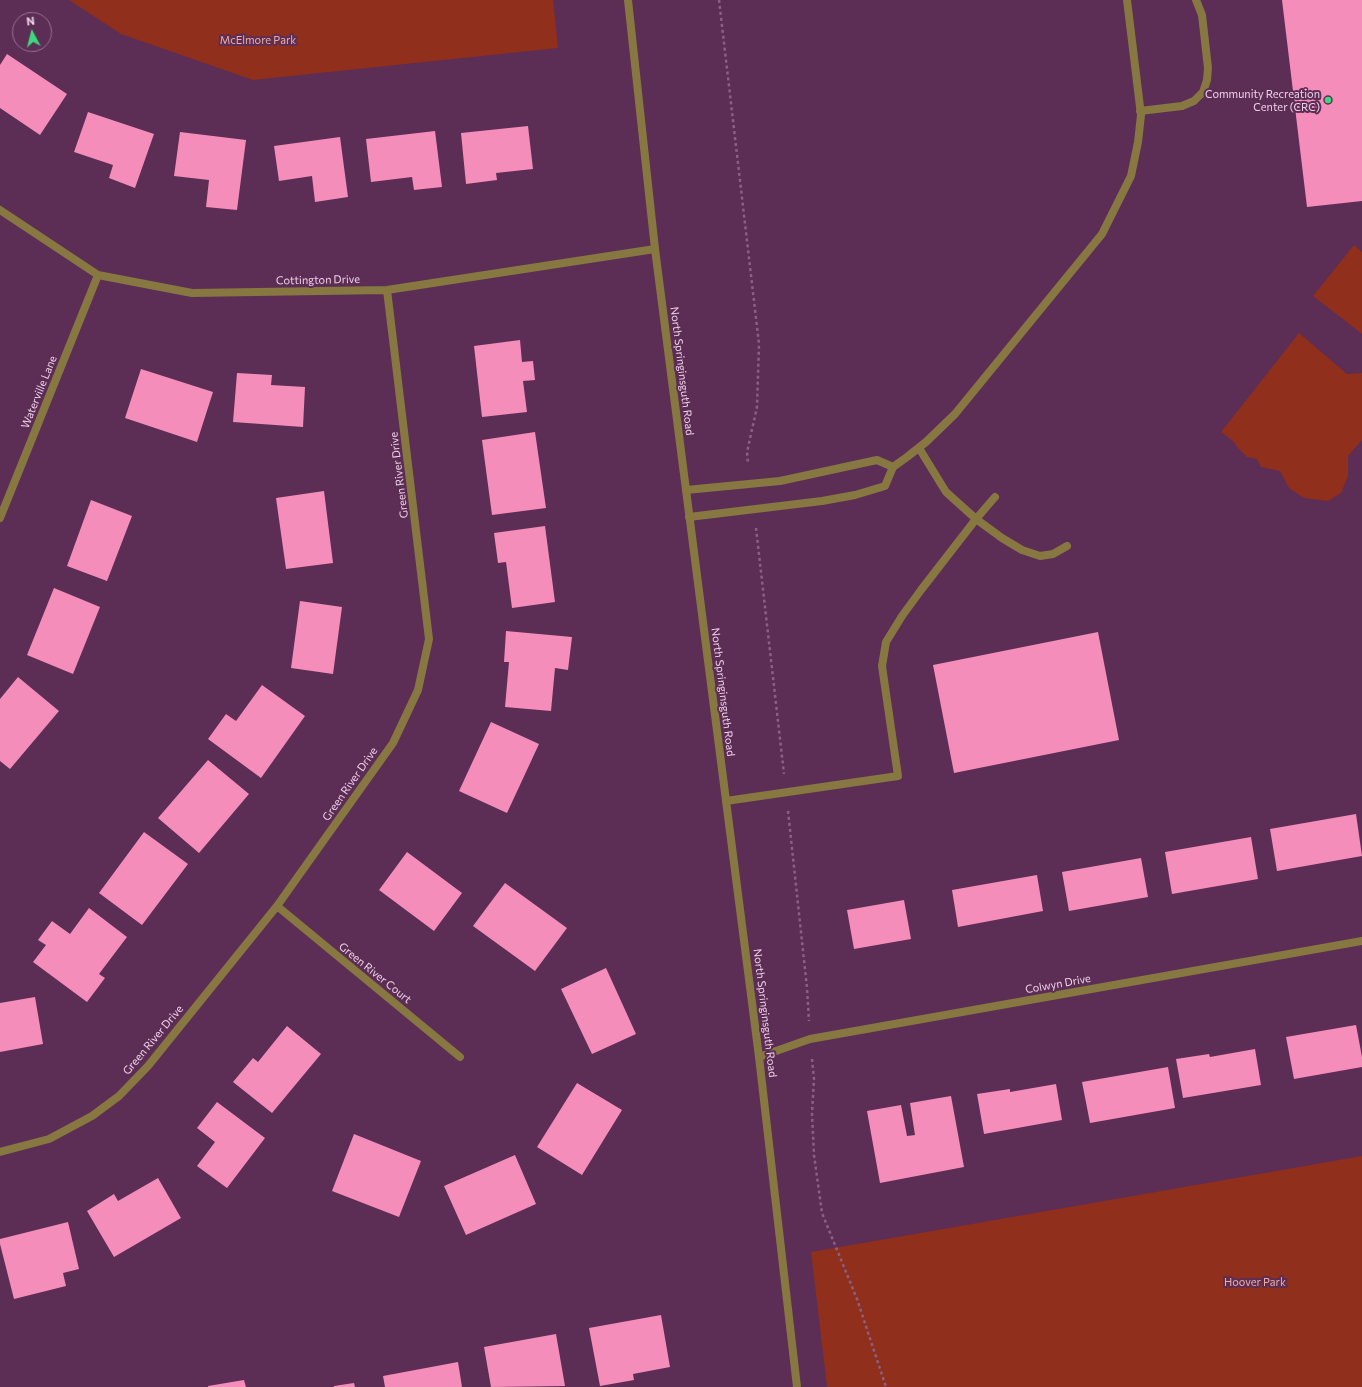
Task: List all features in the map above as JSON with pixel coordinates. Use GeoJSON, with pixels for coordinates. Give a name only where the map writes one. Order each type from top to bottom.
{"type":"FeatureCollection","features":[{"type":"Feature","properties":{"kind":"street","name":"North Springinsguth Road"},"geometry":{"type":"LineString","coordinates":[[628,0],[655,249],[760,1057],[797,1387]]}},
{"type":"Feature","properties":{"kind":"street"},"geometry":{"type":"LineString","coordinates":[[689,517],[822,501],[855,495],[885,486],[892,466],[919,448],[955,414],[1102,234],[1131,176],[1138,142],[1140,111],[1127,0]]}},
{"type":"Feature","properties":{"kind":"street"},"geometry":{"type":"LineString","coordinates":[[1140,111],[1182,106],[1194,101],[1202,92],[1207,80],[1208,68],[1202,14],[1196,0]]}},
{"type":"Feature","properties":{"kind":"street","name":"Cottington Drive"},"geometry":{"type":"LineString","coordinates":[[0,210],[98,275],[192,293],[387,290],[655,249]]}},
{"type":"Feature","properties":{"kind":"street","name":"Waterville Lane"},"geometry":{"type":"LineString","coordinates":[[0,518],[98,275]]}},
{"type":"Feature","properties":{"kind":"street","name":"Green River Drive"},"geometry":{"type":"LineString","coordinates":[[0,1152],[49,1139],[92,1116],[119,1096],[148,1066],[277,906],[393,743],[418,690],[429,639],[387,290]]}},
{"type":"Feature","properties":{"kind":"street"},"geometry":{"type":"LineString","coordinates":[[919,448],[946,492],[976,519],[1002,538],[1022,550],[1040,556],[1053,554],[1067,546]]}},
{"type":"Feature","properties":{"kind":"street"},"geometry":{"type":"LineString","coordinates":[[686,490],[780,481],[877,460],[892,466]]}},
{"type":"Feature","properties":{"kind":"street"},"geometry":{"type":"LineString","coordinates":[[726,801],[898,776],[882,666],[886,642],[902,616],[921,590],[995,497]]}},
{"type":"Feature","properties":{"kind":"street","name":"Green River Court"},"geometry":{"type":"LineString","coordinates":[[277,906],[460,1057]]}},
{"type":"Feature","properties":{"kind":"street","name":"Colwyn Drive"},"geometry":{"type":"LineString","coordinates":[[760,1057],[810,1040],[1362,941]]}},
{"type":"Feature","properties":{"kind":"path"},"geometry":{"type":"LineString","coordinates":[[719,0],[759,344],[757,407],[747,452],[750,484]]}},
{"type":"Feature","properties":{"kind":"path"},"geometry":{"type":"LineString","coordinates":[[754,509],[807,988],[814,1079],[812,1113],[814,1155],[822,1213],[857,1299],[886,1387]]}},
{"type":"Feature","properties":{"kind":"green space","name":"McElmore Park"},"geometry":{"type":"Polygon","coordinates":[[[69,0],[553,0],[558,48],[253,80],[121,34],[69,0]]]}},
{"type":"Feature","properties":{"kind":"green space"},"geometry":{"type":"Polygon","coordinates":[[[1354,245],[1362,252],[1362,334],[1313,296],[1354,245]]]}},
{"type":"Feature","properties":{"kind":"green space"},"geometry":{"type":"Polygon","coordinates":[[[1299,333],[1347,374],[1362,373],[1362,440],[1348,456],[1348,476],[1341,493],[1328,501],[1304,498],[1289,488],[1280,471],[1261,467],[1257,459],[1247,457],[1233,441],[1221,432],[1299,333]]]}},
{"type":"Feature","properties":{"kind":"green space","name":"Hoover Park"},"geometry":{"type":"Polygon","coordinates":[[[1362,1156],[1362,1387],[827,1387],[811,1252],[1362,1156]]]}},
{"type":"Feature","properties":{"kind":"building","name":"Community Recreation Center (CRC)"},"geometry":{"type":"Polygon","coordinates":[[[1282,0],[1362,0],[1362,201],[1307,207],[1282,0]]]}},
{"type":"Feature","properties":{"kind":"building"},"geometry":{"type":"Polygon","coordinates":[[[7,54],[67,94],[40,135],[0,108],[0,65],[7,54]]]}},
{"type":"Feature","properties":{"kind":"building"},"geometry":{"type":"Polygon","coordinates":[[[88,112],[154,134],[135,188],[109,178],[113,165],[74,152],[88,112]]]}},
{"type":"Feature","properties":{"kind":"building"},"geometry":{"type":"Polygon","coordinates":[[[528,126],[533,169],[496,173],[497,180],[466,184],[461,133],[528,126]]]}},
{"type":"Feature","properties":{"kind":"building"},"geometry":{"type":"Polygon","coordinates":[[[435,131],[442,187],[414,190],[412,177],[371,182],[366,139],[435,131]]]}},
{"type":"Feature","properties":{"kind":"building"},"geometry":{"type":"Polygon","coordinates":[[[180,132],[246,140],[237,210],[206,207],[209,180],[174,176],[180,132]]]}},
{"type":"Feature","properties":{"kind":"building"},"geometry":{"type":"Polygon","coordinates":[[[340,137],[348,197],[315,202],[312,176],[279,181],[274,146],[340,137]]]}},
{"type":"Feature","properties":{"kind":"building"},"geometry":{"type":"Polygon","coordinates":[[[520,340],[522,362],[533,361],[535,380],[523,381],[527,412],[482,417],[474,346],[520,340]]]}},
{"type":"Feature","properties":{"kind":"building"},"geometry":{"type":"Polygon","coordinates":[[[141,369],[213,392],[197,442],[125,418],[141,369]]]}},
{"type":"Feature","properties":{"kind":"building"},"geometry":{"type":"Polygon","coordinates":[[[237,373],[272,375],[271,385],[305,387],[303,427],[233,422],[237,373]]]}},
{"type":"Feature","properties":{"kind":"building"},"geometry":{"type":"Polygon","coordinates":[[[535,432],[546,508],[492,515],[482,440],[535,432]]]}},
{"type":"Feature","properties":{"kind":"building"},"geometry":{"type":"Polygon","coordinates":[[[324,491],[333,563],[286,569],[276,498],[324,491]]]}},
{"type":"Feature","properties":{"kind":"building"},"geometry":{"type":"Polygon","coordinates":[[[91,500],[132,516],[107,581],[67,566],[91,500]]]}},
{"type":"Feature","properties":{"kind":"building"},"geometry":{"type":"Polygon","coordinates":[[[545,526],[555,602],[512,608],[506,562],[498,563],[494,533],[545,526]]]}},
{"type":"Feature","properties":{"kind":"building"},"geometry":{"type":"Polygon","coordinates":[[[54,588],[100,607],[73,674],[27,655],[54,588]]]}},
{"type":"Feature","properties":{"kind":"building"},"geometry":{"type":"Polygon","coordinates":[[[300,601],[342,607],[333,674],[291,668],[300,601]]]}},
{"type":"Feature","properties":{"kind":"building"},"geometry":{"type":"Polygon","coordinates":[[[506,631],[572,637],[568,670],[555,668],[551,711],[505,707],[509,662],[504,662],[506,631]]]}},
{"type":"Feature","properties":{"kind":"building"},"geometry":{"type":"Polygon","coordinates":[[[1098,632],[1119,740],[954,773],[933,665],[1098,632]]]}},
{"type":"Feature","properties":{"kind":"building"},"geometry":{"type":"Polygon","coordinates":[[[18,677],[59,711],[10,769],[0,761],[0,699],[18,677]]]}},
{"type":"Feature","properties":{"kind":"building"},"geometry":{"type":"Polygon","coordinates":[[[262,685],[305,716],[261,778],[208,739],[226,714],[236,721],[262,685]]]}},
{"type":"Feature","properties":{"kind":"building"},"geometry":{"type":"Polygon","coordinates":[[[491,722],[539,744],[507,813],[459,791],[491,722]]]}},
{"type":"Feature","properties":{"kind":"building"},"geometry":{"type":"Polygon","coordinates":[[[208,760],[249,794],[199,853],[158,818],[208,760]]]}},
{"type":"Feature","properties":{"kind":"building"},"geometry":{"type":"Polygon","coordinates":[[[1356,814],[1362,856],[1277,871],[1270,829],[1356,814]]]}},
{"type":"Feature","properties":{"kind":"building"},"geometry":{"type":"Polygon","coordinates":[[[144,832],[188,864],[142,925],[99,893],[144,832]]]}},
{"type":"Feature","properties":{"kind":"building"},"geometry":{"type":"Polygon","coordinates":[[[1251,837],[1258,879],[1172,894],[1165,852],[1251,837]]]}},
{"type":"Feature","properties":{"kind":"building"},"geometry":{"type":"Polygon","coordinates":[[[407,852],[462,893],[434,931],[379,890],[407,852]]]}},
{"type":"Feature","properties":{"kind":"building"},"geometry":{"type":"Polygon","coordinates":[[[1141,858],[1148,897],[1069,911],[1062,872],[1141,858]]]}},
{"type":"Feature","properties":{"kind":"building"},"geometry":{"type":"Polygon","coordinates":[[[1037,875],[1043,911],[958,927],[952,890],[1037,875]]]}},
{"type":"Feature","properties":{"kind":"building"},"geometry":{"type":"Polygon","coordinates":[[[505,883],[567,928],[535,971],[473,926],[505,883]]]}},
{"type":"Feature","properties":{"kind":"building"},"geometry":{"type":"Polygon","coordinates":[[[904,900],[911,939],[854,949],[847,910],[904,900]]]}},
{"type":"Feature","properties":{"kind":"building"},"geometry":{"type":"Polygon","coordinates":[[[89,908],[127,937],[99,974],[105,978],[87,1002],[33,962],[46,945],[38,940],[52,921],[70,934],[89,908]]]}},
{"type":"Feature","properties":{"kind":"building"},"geometry":{"type":"Polygon","coordinates":[[[606,968],[636,1034],[592,1054],[561,989],[606,968]]]}},
{"type":"Feature","properties":{"kind":"building"},"geometry":{"type":"Polygon","coordinates":[[[35,997],[43,1044],[0,1052],[0,1003],[35,997]]]}},
{"type":"Feature","properties":{"kind":"building"},"geometry":{"type":"Polygon","coordinates":[[[1356,1025],[1362,1057],[1362,1067],[1294,1079],[1286,1037],[1356,1025]]]}},
{"type":"Feature","properties":{"kind":"building"},"geometry":{"type":"Polygon","coordinates":[[[287,1026],[321,1054],[272,1113],[233,1082],[253,1058],[258,1062],[287,1026]]]}},
{"type":"Feature","properties":{"kind":"building"},"geometry":{"type":"Polygon","coordinates":[[[1255,1049],[1261,1085],[1183,1098],[1176,1059],[1209,1054],[1210,1057],[1255,1049]]]}},
{"type":"Feature","properties":{"kind":"building"},"geometry":{"type":"Polygon","coordinates":[[[1168,1067],[1175,1108],[1090,1123],[1082,1082],[1168,1067]]]}},
{"type":"Feature","properties":{"kind":"building"},"geometry":{"type":"Polygon","coordinates":[[[577,1083],[622,1110],[582,1175],[537,1147],[577,1083]]]}},
{"type":"Feature","properties":{"kind":"building"},"geometry":{"type":"Polygon","coordinates":[[[1056,1084],[1062,1120],[984,1134],[977,1094],[1010,1089],[1010,1092],[1056,1084]]]}},
{"type":"Feature","properties":{"kind":"building"},"geometry":{"type":"Polygon","coordinates":[[[951,1096],[964,1167],[880,1183],[867,1111],[901,1105],[907,1136],[915,1135],[910,1103],[951,1096]]]}},
{"type":"Feature","properties":{"kind":"building"},"geometry":{"type":"Polygon","coordinates":[[[217,1102],[265,1138],[227,1188],[197,1166],[215,1142],[197,1128],[217,1102]]]}},
{"type":"Feature","properties":{"kind":"building"},"geometry":{"type":"Polygon","coordinates":[[[354,1134],[421,1161],[399,1217],[332,1191],[354,1134]]]}},
{"type":"Feature","properties":{"kind":"building"},"geometry":{"type":"Polygon","coordinates":[[[515,1155],[536,1204],[466,1235],[444,1186],[515,1155]]]}},
{"type":"Feature","properties":{"kind":"building"},"geometry":{"type":"Polygon","coordinates":[[[158,1178],[181,1218],[114,1257],[87,1211],[114,1194],[118,1201],[158,1178]]]}},
{"type":"Feature","properties":{"kind":"building"},"geometry":{"type":"Polygon","coordinates":[[[68,1222],[79,1269],[63,1273],[66,1286],[14,1299],[0,1239],[68,1222]]]}},
{"type":"Feature","properties":{"kind":"building"},"geometry":{"type":"Polygon","coordinates":[[[661,1315],[670,1367],[633,1374],[634,1380],[600,1386],[589,1328],[661,1315]]]}},
{"type":"Feature","properties":{"kind":"building"},"geometry":{"type":"Polygon","coordinates":[[[556,1334],[565,1386],[491,1387],[484,1347],[556,1334]]]}},
{"type":"Feature","properties":{"kind":"building"},"geometry":{"type":"Polygon","coordinates":[[[458,1362],[462,1387],[385,1387],[383,1376],[458,1362]]]}},
{"type":"Feature","properties":{"kind":"building"},"geometry":{"type":"Polygon","coordinates":[[[244,1380],[246,1387],[208,1387],[208,1386],[244,1380]]]}},
{"type":"Feature","properties":{"kind":"building"},"geometry":{"type":"Polygon","coordinates":[[[354,1383],[355,1387],[334,1387],[334,1386],[354,1383]]]}},
{"type":"Feature","properties":{"kind":"place","name":"Community Recreation Center (CRC)"},"geometry":{"type":"Point","coordinates":[1328,100]}}]}
